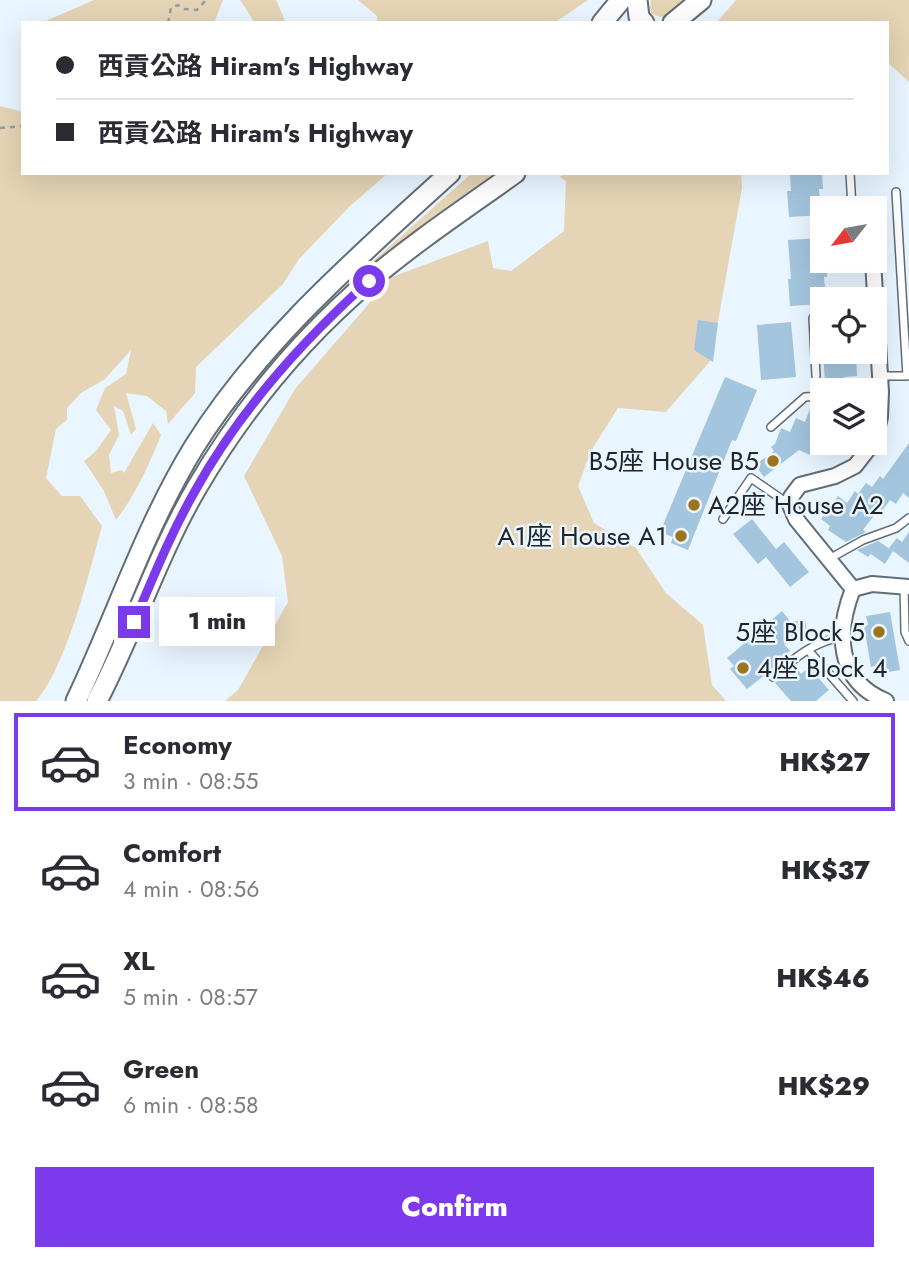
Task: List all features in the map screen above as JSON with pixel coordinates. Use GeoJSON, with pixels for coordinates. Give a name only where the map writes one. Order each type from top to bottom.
{"type":"FeatureCollection","features":[{"type":"Feature","properties":{"kind":"main road"},"geometry":{"type":"LineString","coordinates":[[604,21],[621,0]]}},
{"type":"Feature","properties":{"kind":"main road"},"geometry":{"type":"LineString","coordinates":[[637,0],[639,17],[642,21]]}},
{"type":"Feature","properties":{"kind":"main road"},"geometry":{"type":"LineString","coordinates":[[676,21],[703,0]]}},
{"type":"Feature","properties":{"kind":"main road"},"geometry":{"type":"LineString","coordinates":[[687,21],[703,0]]}},
{"type":"Feature","properties":{"kind":"main road"},"geometry":{"type":"LineString","coordinates":[[76,701],[147,537],[175,480],[219,410],[254,364],[302,312],[448,175]]}},
{"type":"Feature","properties":{"kind":"main road"},"geometry":{"type":"LineString","coordinates":[[97,701],[195,491],[232,432],[269,383],[306,341],[369,281],[417,242],[512,175]]}},
{"type":"Feature","properties":{"kind":"street"},"geometry":{"type":"LineString","coordinates":[[879,364],[880,376]]}},
{"type":"Feature","properties":{"kind":"street"},"geometry":{"type":"LineString","coordinates":[[853,589],[796,519],[790,505],[791,497],[800,485],[845,472],[865,455]]}},
{"type":"Feature","properties":{"kind":"street"},"geometry":{"type":"LineString","coordinates":[[853,589],[872,584],[907,587]]}},
{"type":"Feature","properties":{"kind":"street"},"geometry":{"type":"LineString","coordinates":[[853,589],[847,603],[842,637],[845,656],[852,674],[864,688],[886,701]]}},
{"type":"Feature","properties":{"kind":"lane"},"geometry":{"type":"LineString","coordinates":[[850,175],[851,196]]}},
{"type":"Feature","properties":{"kind":"lane"},"geometry":{"type":"LineString","coordinates":[[880,376],[907,376],[896,192]]}},
{"type":"Feature","properties":{"kind":"lane"},"geometry":{"type":"LineString","coordinates":[[815,364],[816,376]]}},
{"type":"Feature","properties":{"kind":"lane"},"geometry":{"type":"LineString","coordinates":[[771,427],[805,397],[810,397]]}},
{"type":"Feature","properties":{"kind":"lane"},"geometry":{"type":"LineString","coordinates":[[723,519],[751,478],[790,505]]}},
{"type":"Feature","properties":{"kind":"lane"},"geometry":{"type":"LineString","coordinates":[[829,559],[863,540],[896,528],[909,519]]}},
{"type":"Feature","properties":{"kind":"lane"},"geometry":{"type":"LineString","coordinates":[[907,587],[905,632],[909,640]]}},
{"type":"Feature","properties":{"kind":"lane"},"geometry":{"type":"LineString","coordinates":[[773,677],[808,650],[826,640],[842,637]]}},
{"type":"Feature","properties":{"kind":"lane"},"geometry":{"type":"LineString","coordinates":[[808,650],[853,701]]}},
{"type":"Feature","properties":{"kind":"path"},"geometry":{"type":"LineString","coordinates":[[168,21],[171,9],[178,5],[184,9],[197,10],[206,0]]}},
{"type":"Feature","properties":{"kind":"path"},"geometry":{"type":"LineString","coordinates":[[0,128],[21,126]]}},
{"type":"Feature","properties":{"kind":"shaded area"},"geometry":{"type":"Polygon","coordinates":[[[94,0],[223,0],[215,21],[46,21],[94,0]]]}},
{"type":"Feature","properties":{"kind":"shaded area"},"geometry":{"type":"Polygon","coordinates":[[[240,0],[276,0],[285,21],[254,21],[240,0]]]}},
{"type":"Feature","properties":{"kind":"shaded area"},"geometry":{"type":"Polygon","coordinates":[[[358,0],[588,0],[557,21],[377,21],[377,16],[358,0]]]}},
{"type":"Feature","properties":{"kind":"shaded area"},"geometry":{"type":"Polygon","coordinates":[[[651,0],[684,0],[670,16],[664,18],[652,14],[651,0]]]}},
{"type":"Feature","properties":{"kind":"shaded area"},"geometry":{"type":"Polygon","coordinates":[[[736,0],[909,0],[909,82],[889,64],[889,21],[718,21],[736,0]]]}},
{"type":"Feature","properties":{"kind":"shaded area"},"geometry":{"type":"Polygon","coordinates":[[[0,106],[21,111],[21,175],[386,175],[349,207],[299,259],[283,284],[196,367],[195,393],[168,424],[166,411],[147,396],[126,393],[136,429],[131,435],[123,411],[114,406],[119,435],[109,455],[111,473],[122,470],[124,473],[153,423],[161,435],[142,479],[116,520],[104,491],[84,461],[96,451],[111,430],[96,410],[105,388],[126,374],[131,350],[105,379],[81,393],[67,408],[67,420],[56,429],[46,478],[62,496],[80,496],[102,526],[67,643],[47,685],[36,701],[0,701],[0,106]]]}},
{"type":"Feature","properties":{"kind":"shaded area"},"geometry":{"type":"Polygon","coordinates":[[[470,175],[496,175],[347,289],[345,286],[470,175]]]}},
{"type":"Feature","properties":{"kind":"shaded area"},"geometry":{"type":"Polygon","coordinates":[[[741,175],[742,188],[711,360],[666,412],[618,408],[591,451],[578,486],[594,523],[636,548],[666,593],[703,625],[712,685],[726,701],[225,701],[238,690],[288,602],[282,556],[244,476],[295,389],[392,277],[488,241],[493,268],[511,271],[564,231],[566,181],[560,177],[741,175]]]}},
{"type":"Feature","properties":{"kind":"building"},"geometry":{"type":"Polygon","coordinates":[[[790,175],[822,175],[823,189],[819,189],[820,196],[810,196],[810,216],[789,217],[787,191],[791,191],[790,175]]]}},
{"type":"Feature","properties":{"kind":"building"},"geometry":{"type":"Polygon","coordinates":[[[810,239],[810,273],[827,273],[827,277],[824,277],[825,287],[810,287],[810,305],[790,306],[788,240],[810,239]]]}},
{"type":"Feature","properties":{"kind":"building"},"geometry":{"type":"Polygon","coordinates":[[[698,320],[718,323],[713,362],[694,350],[698,320]]]}},
{"type":"Feature","properties":{"kind":"building"},"geometry":{"type":"Polygon","coordinates":[[[791,322],[796,377],[761,380],[757,325],[791,322]]]}},
{"type":"Feature","properties":{"kind":"building"},"geometry":{"type":"Polygon","coordinates":[[[824,364],[856,364],[857,376],[825,378],[824,364]]]}},
{"type":"Feature","properties":{"kind":"building"},"geometry":{"type":"Polygon","coordinates":[[[725,377],[757,390],[736,441],[732,440],[688,550],[671,543],[673,537],[660,532],[725,377]]]}},
{"type":"Feature","properties":{"kind":"building"},"geometry":{"type":"Polygon","coordinates":[[[810,409],[810,455],[799,450],[764,477],[755,465],[774,451],[771,447],[775,444],[781,428],[790,432],[796,418],[805,422],[810,409]]]}},
{"type":"Feature","properties":{"kind":"building"},"geometry":{"type":"Polygon","coordinates":[[[909,443],[909,498],[903,493],[896,504],[890,500],[882,511],[879,509],[863,530],[866,532],[846,542],[828,530],[830,526],[821,519],[838,496],[847,503],[855,491],[858,494],[866,483],[872,487],[880,476],[883,479],[909,443]]]}},
{"type":"Feature","properties":{"kind":"building"},"geometry":{"type":"Polygon","coordinates":[[[752,519],[776,549],[784,542],[809,572],[790,587],[766,557],[758,564],[733,534],[752,519]]]}},
{"type":"Feature","properties":{"kind":"building"},"geometry":{"type":"Polygon","coordinates":[[[909,532],[909,563],[889,548],[897,538],[902,542],[909,532]]]}},
{"type":"Feature","properties":{"kind":"building"},"geometry":{"type":"Polygon","coordinates":[[[878,541],[893,551],[885,564],[871,554],[868,557],[857,550],[878,541]]]}},
{"type":"Feature","properties":{"kind":"building"},"geometry":{"type":"Polygon","coordinates":[[[782,611],[791,622],[805,619],[808,639],[784,644],[790,651],[785,655],[787,657],[747,689],[730,669],[734,666],[727,658],[782,611]]]}},
{"type":"Feature","properties":{"kind":"building"},"geometry":{"type":"Polygon","coordinates":[[[890,612],[900,670],[877,674],[875,666],[871,667],[864,626],[868,625],[866,616],[890,612]]]}},
{"type":"Feature","properties":{"kind":"building"},"geometry":{"type":"Polygon","coordinates":[[[795,666],[801,674],[809,667],[829,690],[816,701],[791,701],[775,683],[795,666]]]}},
{"type":"Feature","properties":{"kind":"place","name":"B5座 House B5"},"geometry":{"type":"Point","coordinates":[773,461]}},
{"type":"Feature","properties":{"kind":"place","name":"A2座 House A2"},"geometry":{"type":"Point","coordinates":[694,505]}},
{"type":"Feature","properties":{"kind":"place","name":"A1座 House A1"},"geometry":{"type":"Point","coordinates":[681,536]}},
{"type":"Feature","properties":{"kind":"place","name":"5座 Block 5"},"geometry":{"type":"Point","coordinates":[879,632]}},
{"type":"Feature","properties":{"kind":"place","name":"4座 Block 4"},"geometry":{"type":"Point","coordinates":[743,668]}},
{"type":"Feature","properties":{"kind":"route"},"geometry":{"type":"LineString","coordinates":[[134,622],[174,531],[195,491],[232,432],[269,383],[306,341],[369,281]]}}]}
